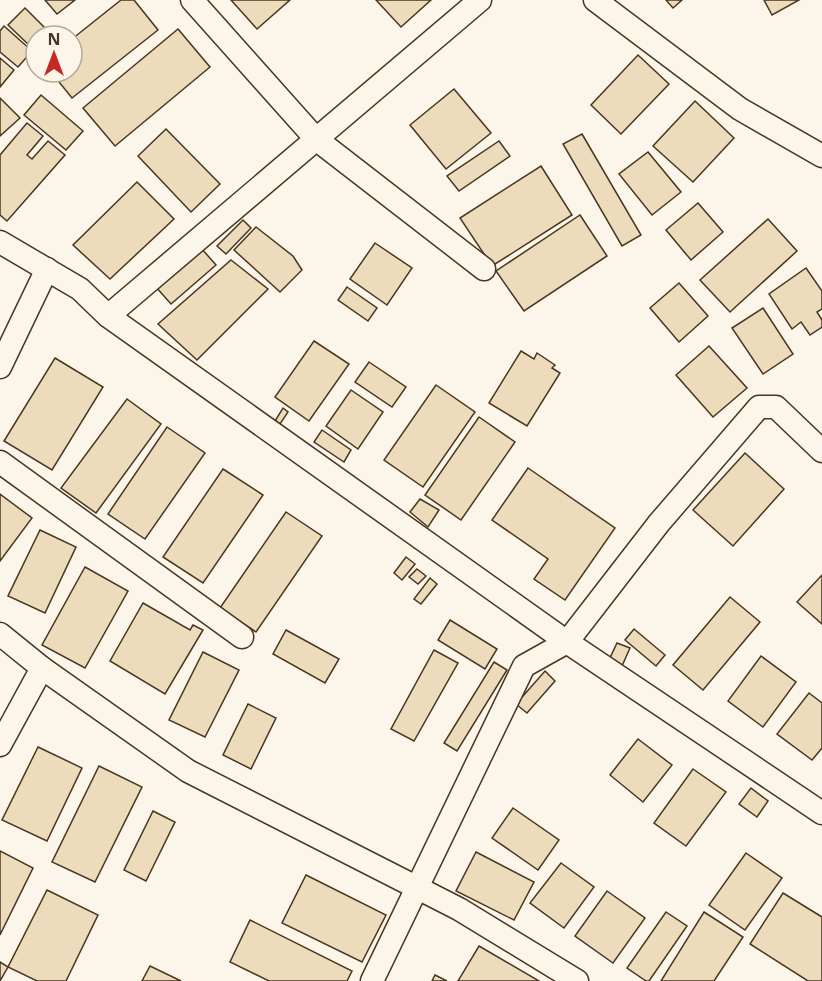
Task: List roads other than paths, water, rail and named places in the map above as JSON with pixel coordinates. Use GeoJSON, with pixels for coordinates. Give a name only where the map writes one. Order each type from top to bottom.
{"type":"FeatureCollection","features":[{"type":"Feature","properties":{"kind":"street"},"geometry":{"type":"LineString","coordinates":[[192,0],[316,139],[484,269]]}},
{"type":"Feature","properties":{"kind":"street"},"geometry":{"type":"LineString","coordinates":[[108,316],[480,0]]}},
{"type":"Feature","properties":{"kind":"street"},"geometry":{"type":"LineString","coordinates":[[595,0],[740,109],[822,156]]}},
{"type":"Feature","properties":{"kind":"street"},"geometry":{"type":"LineString","coordinates":[[0,242],[80,289],[108,316],[567,642],[822,813]]}},
{"type":"Feature","properties":{"kind":"street"},"geometry":{"type":"LineString","coordinates":[[0,367],[47,269]]}},
{"type":"Feature","properties":{"kind":"street"},"geometry":{"type":"LineString","coordinates":[[372,981],[415,887],[524,666],[567,642],[659,523],[759,407],[776,407],[822,451]]}},
{"type":"Feature","properties":{"kind":"street"},"geometry":{"type":"LineString","coordinates":[[0,462],[242,637]]}},
{"type":"Feature","properties":{"kind":"street"},"geometry":{"type":"LineString","coordinates":[[0,634],[42,668],[188,771],[459,909],[577,981]]}},
{"type":"Feature","properties":{"kind":"street"},"geometry":{"type":"LineString","coordinates":[[0,745],[42,668]]}}]}
